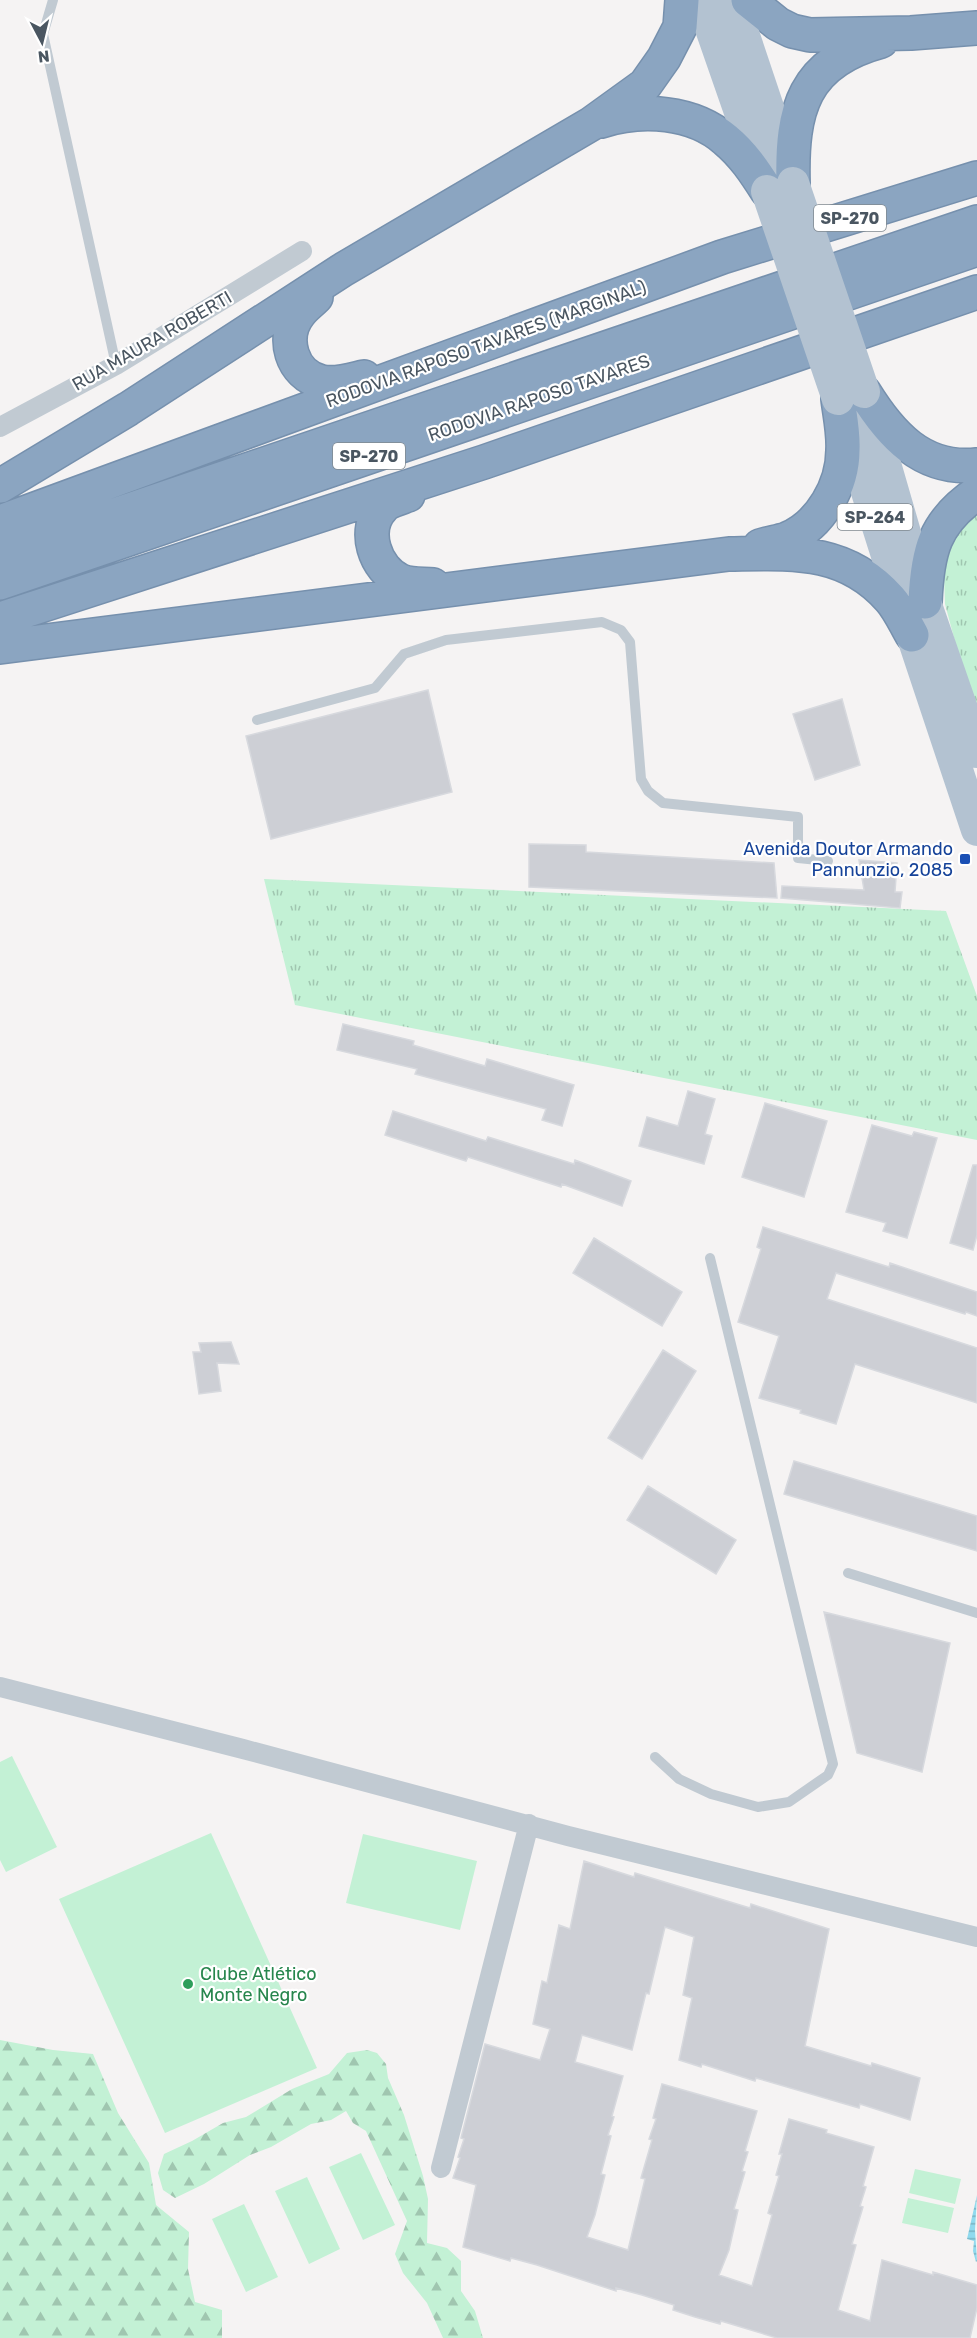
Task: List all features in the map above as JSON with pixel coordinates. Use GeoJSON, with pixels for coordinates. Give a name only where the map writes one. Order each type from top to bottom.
{"type":"FeatureCollection","features":[{"type":"Feature","properties":{"kind":"highway"},"geometry":{"type":"LineString","coordinates":[[0,486],[129,409],[344,269],[591,124],[645,85],[664,58],[680,27],[682,0]]}},
{"type":"Feature","properties":{"kind":"highway"},"geometry":{"type":"LineString","coordinates":[[748,0],[778,24],[792,31],[810,35],[911,33],[977,28]]}},
{"type":"Feature","properties":{"kind":"highway"},"geometry":{"type":"LineString","coordinates":[[591,124],[612,117],[635,114],[675,116],[694,121],[725,139],[750,165],[780,187],[799,108],[809,87],[826,68],[861,46],[911,33]]}},
{"type":"Feature","properties":{"kind":"highway","name":"RODOVIA RAPOSO TAVARES (MARGINAL)"},"geometry":{"type":"LineString","coordinates":[[0,522],[722,257],[977,178]]}},
{"type":"Feature","properties":{"kind":"highway","name":"RODOVIA RAPOSO TAVARES"},"geometry":{"type":"LineString","coordinates":[[0,554],[977,222]]}},
{"type":"Feature","properties":{"kind":"highway","name":"RODOVIA RAPOSO TAVARES"},"geometry":{"type":"LineString","coordinates":[[0,582],[977,249]]}},
{"type":"Feature","properties":{"kind":"highway"},"geometry":{"type":"LineString","coordinates":[[344,269],[299,314],[294,322],[289,345],[299,368],[321,382],[335,383],[454,357]]}},
{"type":"Feature","properties":{"kind":"highway","name":"SP-270"},"geometry":{"type":"LineString","coordinates":[[0,619],[484,462],[977,292]]}},
{"type":"Feature","properties":{"kind":"highway"},"geometry":{"type":"LineString","coordinates":[[729,554],[787,538],[802,531],[822,512],[837,481],[842,464],[843,436],[851,395],[906,445],[938,462],[977,465]]}},
{"type":"Feature","properties":{"kind":"highway"},"geometry":{"type":"LineString","coordinates":[[469,588],[402,582],[384,570],[373,548],[374,520],[384,506],[484,462]]}},
{"type":"Feature","properties":{"kind":"highway"},"geometry":{"type":"LineString","coordinates":[[926,602],[928,560],[940,527],[963,502],[977,493]]}},
{"type":"Feature","properties":{"kind":"highway"},"geometry":{"type":"LineString","coordinates":[[0,647],[729,554],[810,554],[831,560],[864,577],[879,588],[894,605],[912,635]]}},
{"type":"Feature","properties":{"kind":"main road","name":"SP-264"},"geometry":{"type":"LineString","coordinates":[[701,0],[780,187],[851,395],[926,602]]}},
{"type":"Feature","properties":{"kind":"main road","name":"SP-264"},"geometry":{"type":"LineString","coordinates":[[732,0],[780,187]]}},
{"type":"Feature","properties":{"kind":"main road","name":"SP-264"},"geometry":{"type":"LineString","coordinates":[[851,395],[912,635]]}},
{"type":"Feature","properties":{"kind":"main road"},"geometry":{"type":"LineString","coordinates":[[926,602],[977,752]]}},
{"type":"Feature","properties":{"kind":"main road"},"geometry":{"type":"LineString","coordinates":[[912,635],[977,830]]}},
{"type":"Feature","properties":{"kind":"street","name":"RUA MAURA ROBERTI"},"geometry":{"type":"LineString","coordinates":[[0,427],[116,365],[302,251]]}},
{"type":"Feature","properties":{"kind":"street"},"geometry":{"type":"LineString","coordinates":[[0,1687],[977,1937]]}},
{"type":"Feature","properties":{"kind":"street"},"geometry":{"type":"LineString","coordinates":[[441,2168],[529,1824]]}},
{"type":"Feature","properties":{"kind":"lane"},"geometry":{"type":"LineString","coordinates":[[53,0],[43,34],[116,365]]}},
{"type":"Feature","properties":{"kind":"lane"},"geometry":{"type":"LineString","coordinates":[[256,720],[375,688],[405,654],[446,640],[602,622],[621,630],[630,642],[641,779],[648,791],[663,803],[798,817],[798,858],[828,861]]}},
{"type":"Feature","properties":{"kind":"lane"},"geometry":{"type":"LineString","coordinates":[[655,1757],[679,1779],[711,1794],[758,1807],[789,1802],[828,1775],[833,1764],[710,1258]]}},
{"type":"Feature","properties":{"kind":"lane"},"geometry":{"type":"LineString","coordinates":[[848,1574],[977,1613]]}},
{"type":"Feature","properties":{"kind":"green space"},"geometry":{"type":"Polygon","coordinates":[[[977,505],[977,706],[957,649],[945,604],[944,576],[945,556],[960,522],[977,505]]]}},
{"type":"Feature","properties":{"kind":"green space"},"geometry":{"type":"Polygon","coordinates":[[[264,879],[946,911],[977,996],[977,1140],[295,1005],[264,879]]]}},
{"type":"Feature","properties":{"kind":"green space"},"geometry":{"type":"Polygon","coordinates":[[[12,1756],[57,1847],[6,1872],[0,1860],[0,1762],[12,1756]]]}},
{"type":"Feature","properties":{"kind":"green space","name":"Clube Atlético Monte Negro"},"geometry":{"type":"Polygon","coordinates":[[[211,1833],[317,2068],[165,2133],[59,1899],[211,1833]]]}},
{"type":"Feature","properties":{"kind":"green space"},"geometry":{"type":"Polygon","coordinates":[[[363,1834],[477,1861],[460,1930],[346,1903],[363,1834]]]}},
{"type":"Feature","properties":{"kind":"green space"},"geometry":{"type":"Polygon","coordinates":[[[0,2040],[53,2050],[93,2054],[118,2113],[149,2163],[156,2205],[189,2232],[188,2269],[195,2302],[222,2310],[222,2338],[0,2338],[0,2040]]]}},
{"type":"Feature","properties":{"kind":"green space"},"geometry":{"type":"Polygon","coordinates":[[[367,2050],[377,2053],[386,2064],[388,2078],[404,2115],[423,2176],[428,2199],[427,2243],[447,2248],[461,2261],[461,2291],[475,2311],[483,2338],[443,2338],[427,2303],[403,2273],[395,2254],[407,2221],[366,2131],[353,2123],[346,2111],[331,2120],[311,2124],[271,2147],[250,2155],[204,2184],[175,2198],[163,2190],[158,2173],[164,2154],[223,2123],[246,2117],[292,2089],[329,2074],[347,2053],[367,2050]]]}},
{"type":"Feature","properties":{"kind":"green space"},"geometry":{"type":"Polygon","coordinates":[[[361,2153],[395,2225],[363,2240],[329,2167],[361,2153]]]}},
{"type":"Feature","properties":{"kind":"green space"},"geometry":{"type":"Polygon","coordinates":[[[915,2169],[961,2179],[955,2204],[909,2193],[915,2169]]]}},
{"type":"Feature","properties":{"kind":"green space"},"geometry":{"type":"Polygon","coordinates":[[[307,2177],[340,2249],[309,2264],[275,2191],[307,2177]]]}},
{"type":"Feature","properties":{"kind":"green space"},"geometry":{"type":"Polygon","coordinates":[[[908,2198],[954,2208],[948,2233],[902,2223],[908,2198]]]}},
{"type":"Feature","properties":{"kind":"green space"},"geometry":{"type":"Polygon","coordinates":[[[244,2204],[278,2277],[246,2292],[212,2219],[244,2204]]]}},
{"type":"Feature","properties":{"kind":"water"},"geometry":{"type":"Polygon","coordinates":[[[977,2195],[976,2262],[973,2251],[974,2241],[967,2239],[977,2195]]]}},
{"type":"Feature","properties":{"kind":"building"},"geometry":{"type":"Polygon","coordinates":[[[428,690],[452,792],[271,839],[246,736],[428,690]]]}},
{"type":"Feature","properties":{"kind":"building"},"geometry":{"type":"Polygon","coordinates":[[[842,699],[860,765],[815,780],[793,714],[842,699]]]}},
{"type":"Feature","properties":{"kind":"building"},"geometry":{"type":"Polygon","coordinates":[[[529,844],[586,845],[586,852],[774,863],[777,898],[529,887],[529,844]]]}},
{"type":"Feature","properties":{"kind":"building"},"geometry":{"type":"Polygon","coordinates":[[[859,860],[897,863],[895,892],[902,892],[900,908],[781,898],[782,886],[864,890],[859,860]]]}},
{"type":"Feature","properties":{"kind":"building"},"geometry":{"type":"Polygon","coordinates":[[[343,1024],[414,1041],[413,1045],[485,1066],[487,1059],[574,1085],[562,1126],[542,1120],[546,1109],[415,1074],[417,1069],[337,1050],[343,1024]]]}},
{"type":"Feature","properties":{"kind":"building"},"geometry":{"type":"Polygon","coordinates":[[[688,1091],[715,1099],[705,1134],[712,1136],[704,1164],[639,1146],[647,1117],[678,1126],[688,1091]]]}},
{"type":"Feature","properties":{"kind":"building"},"geometry":{"type":"Polygon","coordinates":[[[765,1103],[827,1121],[804,1197],[742,1177],[765,1103]]]}},
{"type":"Feature","properties":{"kind":"building"},"geometry":{"type":"Polygon","coordinates":[[[393,1111],[486,1141],[488,1137],[574,1164],[575,1160],[631,1181],[622,1206],[562,1184],[561,1187],[468,1157],[466,1161],[385,1135],[393,1111]]]}},
{"type":"Feature","properties":{"kind":"building"},"geometry":{"type":"Polygon","coordinates":[[[872,1125],[912,1136],[914,1132],[937,1138],[907,1238],[883,1231],[886,1223],[846,1212],[872,1125]]]}},
{"type":"Feature","properties":{"kind":"building"},"geometry":{"type":"Polygon","coordinates":[[[973,1165],[977,1165],[977,1235],[973,1250],[950,1243],[973,1165]]]}},
{"type":"Feature","properties":{"kind":"building"},"geometry":{"type":"Polygon","coordinates":[[[763,1227],[889,1267],[890,1263],[977,1292],[977,1316],[836,1273],[827,1299],[977,1348],[977,1403],[855,1364],[836,1424],[800,1413],[801,1410],[759,1398],[779,1336],[738,1322],[761,1249],[757,1247],[763,1227]]]}},
{"type":"Feature","properties":{"kind":"building"},"geometry":{"type":"Polygon","coordinates":[[[594,1238],[682,1292],[662,1326],[573,1273],[594,1238]]]}},
{"type":"Feature","properties":{"kind":"building"},"geometry":{"type":"Polygon","coordinates":[[[231,1342],[239,1364],[217,1363],[221,1391],[199,1394],[193,1352],[201,1352],[199,1343],[231,1342]]]}},
{"type":"Feature","properties":{"kind":"building"},"geometry":{"type":"Polygon","coordinates":[[[663,1350],[696,1371],[642,1459],[608,1438],[663,1350]]]}},
{"type":"Feature","properties":{"kind":"building"},"geometry":{"type":"Polygon","coordinates":[[[794,1461],[977,1516],[977,1551],[784,1494],[794,1461]]]}},
{"type":"Feature","properties":{"kind":"building"},"geometry":{"type":"Polygon","coordinates":[[[648,1486],[736,1540],[716,1574],[627,1520],[648,1486]]]}},
{"type":"Feature","properties":{"kind":"building"},"geometry":{"type":"Polygon","coordinates":[[[824,1612],[950,1643],[922,1772],[857,1753],[824,1612]]]}},
{"type":"Feature","properties":{"kind":"building"},"geometry":{"type":"Polygon","coordinates":[[[584,1861],[634,1877],[635,1873],[750,1908],[751,1904],[829,1929],[805,2046],[920,2078],[910,2120],[860,2104],[859,2108],[756,2078],[755,2081],[702,2064],[701,2067],[679,2060],[692,1998],[683,1995],[694,1937],[665,1927],[649,1994],[646,1993],[632,2050],[582,2035],[575,2062],[623,2076],[608,2135],[611,2136],[601,2174],[605,2175],[587,2237],[628,2250],[645,2179],[641,2178],[652,2140],[649,2139],[656,2119],[653,2118],[662,2084],[757,2111],[745,2151],[748,2152],[742,2171],[745,2172],[734,2209],[738,2210],[729,2250],[719,2275],[752,2286],[772,2215],[768,2213],[779,2176],[776,2175],[782,2154],[779,2154],[789,2119],[874,2147],[863,2186],[866,2187],[860,2206],[863,2207],[852,2244],[856,2245],[838,2310],[870,2321],[882,2260],[977,2285],[977,2308],[970,2338],[777,2338],[721,2321],[720,2324],[673,2310],[674,2305],[642,2295],[616,2288],[616,2291],[537,2265],[511,2258],[510,2261],[463,2247],[476,2185],[453,2178],[460,2158],[458,2157],[464,2139],[461,2138],[485,2044],[540,2060],[550,2029],[533,2024],[542,1981],[547,1983],[559,1925],[570,1929],[584,1861]]]}},
{"type":"Feature","properties":{"kind":"place","name":"Avenida Doutor Armando Pannunzio, 2085"},"geometry":{"type":"Point","coordinates":[965,859]}},
{"type":"Feature","properties":{"kind":"place","name":"Clube Atlético Monte Negro"},"geometry":{"type":"Point","coordinates":[188,1984]}}]}
